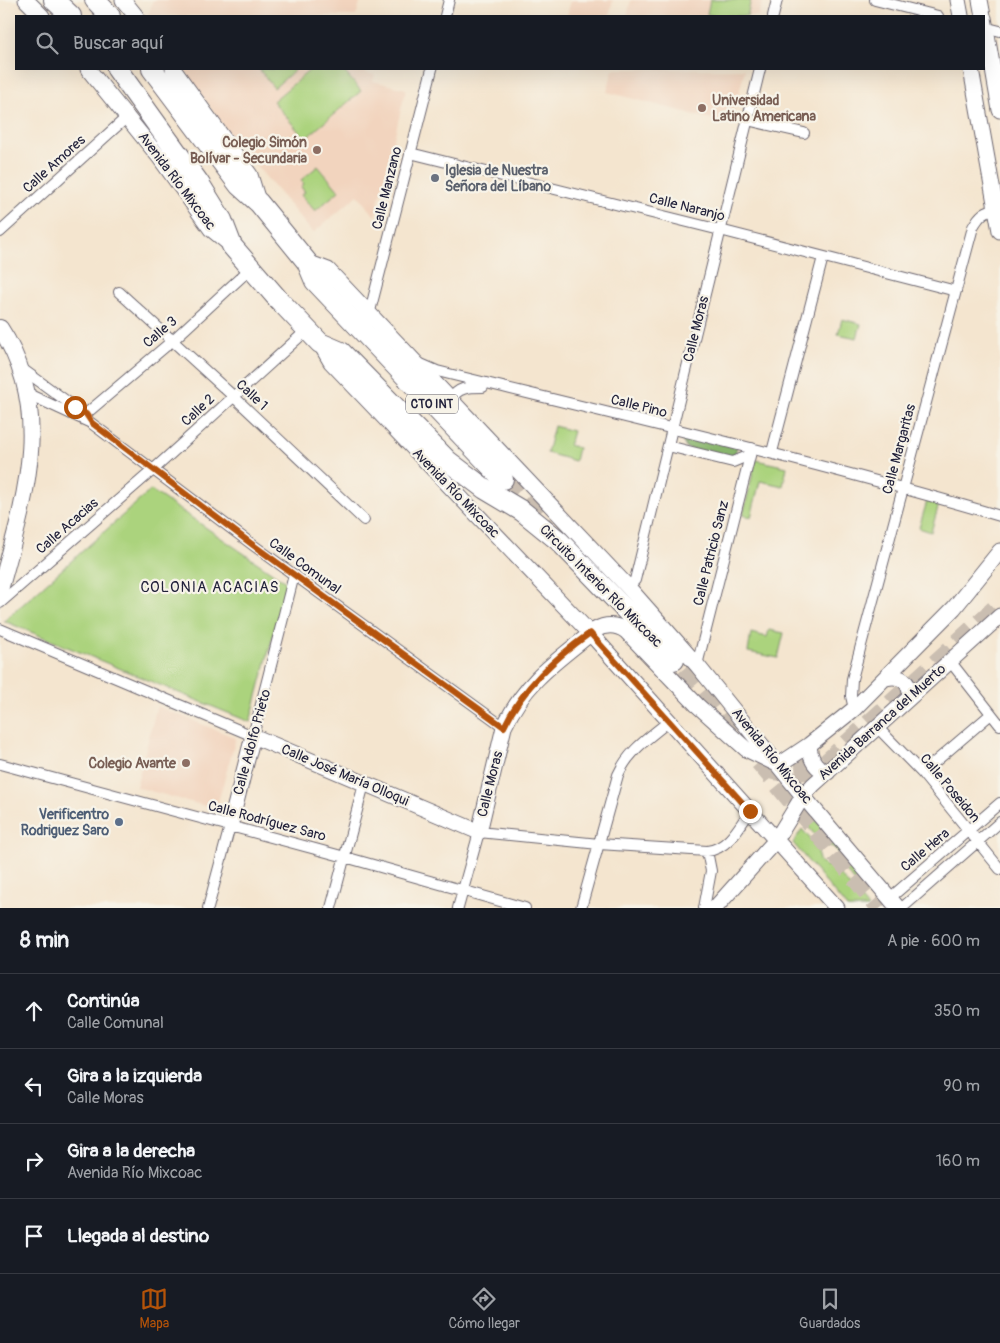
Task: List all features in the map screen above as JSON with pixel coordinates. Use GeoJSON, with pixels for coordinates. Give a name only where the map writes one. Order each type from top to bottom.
{"type":"FeatureCollection","features":[{"type":"Feature","properties":{"kind":"highway"},"geometry":{"type":"LineString","coordinates":[[95,0],[109,15]]}},
{"type":"Feature","properties":{"kind":"highway"},"geometry":{"type":"LineString","coordinates":[[50,6],[69,15]]}},
{"type":"Feature","properties":{"kind":"highway","name":"CTO INT"},"geometry":{"type":"LineString","coordinates":[[118,70],[199,183],[222,220],[232,246]]}},
{"type":"Feature","properties":{"kind":"highway","name":"CTO INT"},"geometry":{"type":"LineString","coordinates":[[153,70],[238,184],[259,203]]}},
{"type":"Feature","properties":{"kind":"highway","name":"Avenida Río Mixcoac"},"geometry":{"type":"LineString","coordinates":[[259,203],[307,262]]}},
{"type":"Feature","properties":{"kind":"highway","name":"Avenida Río Mixcoac"},"geometry":{"type":"LineString","coordinates":[[232,246],[313,336]]}},
{"type":"Feature","properties":{"kind":"highway","name":"CTO INT"},"geometry":{"type":"LineString","coordinates":[[307,262],[315,281],[503,479]]}},
{"type":"Feature","properties":{"kind":"highway","name":"Circuito Interior Río Mixcoac"},"geometry":{"type":"LineString","coordinates":[[313,336],[341,352],[448,461],[485,489],[522,511],[559,540],[674,660]]}},
{"type":"Feature","properties":{"kind":"main road"},"geometry":{"type":"LineString","coordinates":[[26,0],[50,6]]}},
{"type":"Feature","properties":{"kind":"main road"},"geometry":{"type":"LineString","coordinates":[[123,0],[135,15]]}},
{"type":"Feature","properties":{"kind":"main road"},"geometry":{"type":"LineString","coordinates":[[958,0],[961,15]]}},
{"type":"Feature","properties":{"kind":"main road"},"geometry":{"type":"LineString","coordinates":[[980,0],[984,15]]}},
{"type":"Feature","properties":{"kind":"main road"},"geometry":{"type":"LineString","coordinates":[[987,24],[1000,100]]}},
{"type":"Feature","properties":{"kind":"main road","name":"Avenida Río Mixcoac"},"geometry":{"type":"LineString","coordinates":[[89,70],[178,181],[210,229],[232,246]]}},
{"type":"Feature","properties":{"kind":"main road","name":"Avenida Río Mixcoac"},"geometry":{"type":"LineString","coordinates":[[174,70],[250,175],[259,203]]}},
{"type":"Feature","properties":{"kind":"main road"},"geometry":{"type":"LineString","coordinates":[[971,70],[998,209],[1000,230]]}},
{"type":"Feature","properties":{"kind":"main road","name":"Avenida Río Mixcoac"},"geometry":{"type":"LineString","coordinates":[[307,262],[328,270],[628,587],[697,665],[780,765],[803,796],[897,905]]}},
{"type":"Feature","properties":{"kind":"main road"},"geometry":{"type":"LineString","coordinates":[[0,328],[8,340],[21,368],[28,394],[30,456],[28,482],[22,511],[0,590]]}},
{"type":"Feature","properties":{"kind":"main road","name":"Avenida Río Mixcoac"},"geometry":{"type":"LineString","coordinates":[[313,336],[331,362],[590,633],[837,908]]}},
{"type":"Feature","properties":{"kind":"main road","name":"Avenida Barranca del Muerto"},"geometry":{"type":"LineString","coordinates":[[780,765],[809,745],[854,709],[886,678],[954,608],[1000,551]]}},
{"type":"Feature","properties":{"kind":"main road","name":"Avenida Barranca del Muerto"},"geometry":{"type":"LineString","coordinates":[[714,908],[776,840],[803,796],[876,727],[1000,616]]}},
{"type":"Feature","properties":{"kind":"main road"},"geometry":{"type":"LineString","coordinates":[[590,633],[606,625],[616,626],[624,630],[697,705],[746,749],[780,765]]}},
{"type":"Feature","properties":{"kind":"main road","name":"Calle Moras"},"geometry":{"type":"LineString","coordinates":[[478,832],[504,727],[523,695],[539,675],[590,633]]}},
{"type":"Feature","properties":{"kind":"main road"},"geometry":{"type":"LineString","coordinates":[[886,678],[895,676],[904,680],[909,687],[910,697]]}},
{"type":"Feature","properties":{"kind":"main road","name":"Calle José María Olloqui"},"geometry":{"type":"LineString","coordinates":[[253,736],[478,832]]}},
{"type":"Feature","properties":{"kind":"main road","name":"Calle Adolfo Prieto"},"geometry":{"type":"LineString","coordinates":[[230,826],[253,736]]}},
{"type":"Feature","properties":{"kind":"main road"},"geometry":{"type":"LineString","coordinates":[[809,745],[810,756],[815,765],[822,771],[828,772]]}},
{"type":"Feature","properties":{"kind":"street"},"geometry":{"type":"LineString","coordinates":[[445,15],[449,0]]}},
{"type":"Feature","properties":{"kind":"street"},"geometry":{"type":"LineString","coordinates":[[773,15],[777,0]]}},
{"type":"Feature","properties":{"kind":"street"},"geometry":{"type":"LineString","coordinates":[[875,0],[934,15]]}},
{"type":"Feature","properties":{"kind":"street","name":"Calle Manzano"},"geometry":{"type":"LineString","coordinates":[[369,315],[432,70]]}},
{"type":"Feature","properties":{"kind":"street","name":"Calle Moras"},"geometry":{"type":"LineString","coordinates":[[628,587],[635,580],[760,70]]}},
{"type":"Feature","properties":{"kind":"street"},"geometry":{"type":"LineString","coordinates":[[977,105],[1000,100]]}},
{"type":"Feature","properties":{"kind":"street","name":"Calle Amores"},"geometry":{"type":"LineString","coordinates":[[0,232],[127,116]]}},
{"type":"Feature","properties":{"kind":"street"},"geometry":{"type":"LineString","coordinates":[[747,120],[804,133]]}},
{"type":"Feature","properties":{"kind":"street","name":"Calle Naranjo"},"geometry":{"type":"LineString","coordinates":[[410,153],[720,230],[956,292]]}},
{"type":"Feature","properties":{"kind":"street","name":"Calle Margaritas"},"geometry":{"type":"LineString","coordinates":[[854,709],[851,696],[852,680],[973,227],[978,218],[985,212],[998,209]]}},
{"type":"Feature","properties":{"kind":"street"},"geometry":{"type":"LineString","coordinates":[[772,452],[823,257]]}},
{"type":"Feature","properties":{"kind":"street","name":"Calle 3"},"geometry":{"type":"LineString","coordinates":[[86,419],[251,268]]}},
{"type":"Feature","properties":{"kind":"street","name":"Calle 1"},"geometry":{"type":"LineString","coordinates":[[119,292],[233,396],[364,520]]}},
{"type":"Feature","properties":{"kind":"street","name":"Calle 2"},"geometry":{"type":"LineString","coordinates":[[153,470],[233,396],[313,336]]}},
{"type":"Feature","properties":{"kind":"street","name":"Calle Pino"},"geometry":{"type":"LineString","coordinates":[[412,360],[437,372],[672,428],[751,451],[772,452],[903,487],[1000,516]]}},
{"type":"Feature","properties":{"kind":"street"},"geometry":{"type":"LineString","coordinates":[[21,368],[86,419]]}},
{"type":"Feature","properties":{"kind":"street","name":"Calle Pino"},"geometry":{"type":"LineString","coordinates":[[451,400],[453,395],[464,388],[499,387]]}},
{"type":"Feature","properties":{"kind":"street","name":"Calle Comunal"},"geometry":{"type":"LineString","coordinates":[[28,394],[86,419],[294,575],[504,727]]}},
{"type":"Feature","properties":{"kind":"street","name":"Calle Pino"},"geometry":{"type":"LineString","coordinates":[[668,446],[733,462],[751,451]]}},
{"type":"Feature","properties":{"kind":"street","name":"Calle Patricio Sanz"},"geometry":{"type":"LineString","coordinates":[[697,665],[751,451]]}},
{"type":"Feature","properties":{"kind":"street","name":"Calle Acacias"},"geometry":{"type":"LineString","coordinates":[[0,603],[153,470]]}},
{"type":"Feature","properties":{"kind":"street","name":"Calle Adolfo Prieto"},"geometry":{"type":"LineString","coordinates":[[253,736],[294,575]]}},
{"type":"Feature","properties":{"kind":"street","name":"Calle José María Olloqui"},"geometry":{"type":"LineString","coordinates":[[0,629],[253,736]]}},
{"type":"Feature","properties":{"kind":"street"},"geometry":{"type":"LineString","coordinates":[[950,661],[1000,725]]}},
{"type":"Feature","properties":{"kind":"street"},"geometry":{"type":"LineString","coordinates":[[922,772],[991,714]]}},
{"type":"Feature","properties":{"kind":"street"},"geometry":{"type":"LineString","coordinates":[[581,908],[618,775],[624,761],[634,750],[669,721]]}},
{"type":"Feature","properties":{"kind":"street","name":"Calle Poseidon"},"geometry":{"type":"LineString","coordinates":[[876,727],[922,772],[1000,869]]}},
{"type":"Feature","properties":{"kind":"street","name":"Calle Rodríguez Saro"},"geometry":{"type":"LineString","coordinates":[[0,764],[345,857],[525,908]]}},
{"type":"Feature","properties":{"kind":"street"},"geometry":{"type":"LineString","coordinates":[[332,908],[364,784]]}},
{"type":"Feature","properties":{"kind":"street","name":"Calle Hera"},"geometry":{"type":"LineString","coordinates":[[897,905],[969,831],[1000,804]]}},
{"type":"Feature","properties":{"kind":"street"},"geometry":{"type":"LineString","coordinates":[[704,908],[710,871],[707,851],[718,849],[726,843],[750,811]]}},
{"type":"Feature","properties":{"kind":"street","name":"Calle Hera"},"geometry":{"type":"LineString","coordinates":[[897,905],[1000,822]]}},
{"type":"Feature","properties":{"kind":"street","name":"Calle Adolfo Prieto"},"geometry":{"type":"LineString","coordinates":[[208,908],[230,826]]}},
{"type":"Feature","properties":{"kind":"street","name":"Calle Moras"},"geometry":{"type":"LineString","coordinates":[[458,908],[478,832]]}},
{"type":"Feature","properties":{"kind":"street","name":"Calle José María Olloqui"},"geometry":{"type":"LineString","coordinates":[[478,832],[599,844],[707,851]]}},
{"type":"Feature","properties":{"kind":"shaded area"},"geometry":{"type":"Polygon","coordinates":[[[153,0],[361,0],[356,15],[148,15],[153,0]]]}},
{"type":"Feature","properties":{"kind":"shaded area"},"geometry":{"type":"Polygon","coordinates":[[[571,0],[613,0],[609,15],[567,15],[571,0]]]}},
{"type":"Feature","properties":{"kind":"shaded area"},"geometry":{"type":"Polygon","coordinates":[[[631,0],[763,0],[758,15],[627,15],[631,0]]]}},
{"type":"Feature","properties":{"kind":"shaded area","name":"Colegio Simón Bolívar - Secundaria"},"geometry":{"type":"Polygon","coordinates":[[[185,70],[367,70],[366,73],[375,75],[373,81],[406,89],[375,216],[358,195],[313,233],[228,132],[185,70]]]}},
{"type":"Feature","properties":{"kind":"shaded area","name":"Universidad Latino Americana"},"geometry":{"type":"Polygon","coordinates":[[[613,70],[745,70],[731,124],[607,92],[613,70]]]}},
{"type":"Feature","properties":{"kind":"shaded area","name":"Colegio Avante"},"geometry":{"type":"Polygon","coordinates":[[[157,706],[236,738],[216,809],[136,787],[157,706]]]}},
{"type":"Feature","properties":{"kind":"green space"},"geometry":{"type":"Polygon","coordinates":[[[710,0],[751,0],[747,15],[707,14],[710,0]]]}},
{"type":"Feature","properties":{"kind":"green space"},"geometry":{"type":"Polygon","coordinates":[[[260,70],[295,70],[274,88],[260,70]]]}},
{"type":"Feature","properties":{"kind":"green space"},"geometry":{"type":"Polygon","coordinates":[[[310,70],[343,70],[361,91],[305,139],[273,101],[310,70]]]}},
{"type":"Feature","properties":{"kind":"green space"},"geometry":{"type":"Polygon","coordinates":[[[318,166],[339,191],[315,211],[301,195],[305,192],[301,187],[304,184],[301,180],[318,166]]]}},
{"type":"Feature","properties":{"kind":"green space"},"geometry":{"type":"Polygon","coordinates":[[[842,319],[861,324],[857,338],[838,334],[842,319]]]}},
{"type":"Feature","properties":{"kind":"green space"},"geometry":{"type":"Polygon","coordinates":[[[554,426],[573,431],[569,445],[578,448],[575,461],[547,453],[554,426]]]}},
{"type":"Feature","properties":{"kind":"green space"},"geometry":{"type":"Polygon","coordinates":[[[677,431],[737,446],[734,460],[686,448],[677,431]]]}},
{"type":"Feature","properties":{"kind":"green space"},"geometry":{"type":"Polygon","coordinates":[[[756,460],[787,467],[783,486],[760,481],[751,517],[743,515],[756,460]]]}},
{"type":"Feature","properties":{"kind":"green space"},"geometry":{"type":"Polygon","coordinates":[[[151,490],[287,583],[250,722],[4,621],[151,490]]]}},
{"type":"Feature","properties":{"kind":"green space"},"geometry":{"type":"Polygon","coordinates":[[[927,501],[939,504],[931,532],[919,528],[927,501]]]}},
{"type":"Feature","properties":{"kind":"green space"},"geometry":{"type":"Polygon","coordinates":[[[769,630],[784,633],[778,658],[748,652],[751,633],[767,637],[769,630]]]}},
{"type":"Feature","properties":{"kind":"green space"},"geometry":{"type":"Polygon","coordinates":[[[811,814],[875,891],[868,897],[837,861],[836,849],[831,846],[824,846],[805,823],[811,814]]]}},
{"type":"Feature","properties":{"kind":"green space"},"geometry":{"type":"Polygon","coordinates":[[[802,829],[819,849],[820,863],[826,866],[832,865],[868,908],[847,908],[793,843],[802,829]]]}},
{"type":"Feature","properties":{"kind":"tunnel"},"geometry":{"type":"LineString","coordinates":[[503,479],[549,525]]}},
{"type":"Feature","properties":{"kind":"tunnel"},"geometry":{"type":"LineString","coordinates":[[766,768],[789,772],[827,763],[1000,605]]}},
{"type":"Feature","properties":{"kind":"tunnel"},"geometry":{"type":"LineString","coordinates":[[663,647],[881,908]]}},
{"type":"Feature","properties":{"kind":"place","name":"Universidad Latino Americana"},"geometry":{"type":"Point","coordinates":[702,108]}},
{"type":"Feature","properties":{"kind":"place","name":"Colegio Simón Bolívar - Secundaria"},"geometry":{"type":"Point","coordinates":[317,150]}},
{"type":"Feature","properties":{"kind":"place","name":"Iglesia de Nuestra Señora del Líbano"},"geometry":{"type":"Point","coordinates":[435,178]}},
{"type":"Feature","properties":{"kind":"place","name":"Colegio Avante"},"geometry":{"type":"Point","coordinates":[186,763]}},
{"type":"Feature","properties":{"kind":"place","name":"Verificentro Rodriguez Saro"},"geometry":{"type":"Point","coordinates":[119,822]}},
{"type":"Feature","properties":{"kind":"district","name":"COLONIA ACACIAS"},"geometry":{"type":"Point","coordinates":[210,587]}},
{"type":"Feature","properties":{"kind":"route"},"geometry":{"type":"LineString","coordinates":[[75,407],[86,414],[92,423],[253,545],[504,727],[510,714],[539,675],[590,633],[750,811]]}}]}
